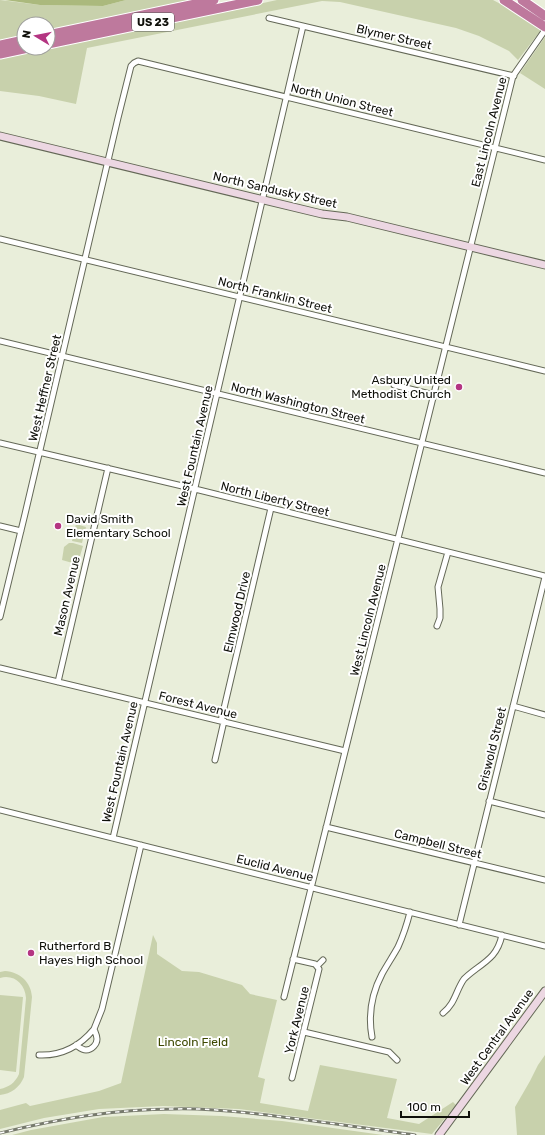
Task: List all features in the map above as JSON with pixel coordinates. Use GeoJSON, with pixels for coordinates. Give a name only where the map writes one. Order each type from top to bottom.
{"type":"FeatureCollection","features":[{"type":"Feature","properties":{"kind":"highway","name":"US 23"},"geometry":{"type":"LineString","coordinates":[[56,33],[214,0]]}},
{"type":"Feature","properties":{"kind":"highway","name":"US 23"},"geometry":{"type":"LineString","coordinates":[[56,42],[258,0]]}},
{"type":"Feature","properties":{"kind":"highway"},"geometry":{"type":"LineString","coordinates":[[504,0],[543,22]]}},
{"type":"Feature","properties":{"kind":"highway"},"geometry":{"type":"LineString","coordinates":[[522,0],[543,22]]}},
{"type":"Feature","properties":{"kind":"highway"},"geometry":{"type":"LineString","coordinates":[[0,45],[16,42]]}},
{"type":"Feature","properties":{"kind":"highway"},"geometry":{"type":"LineString","coordinates":[[0,54],[16,51]]}},
{"type":"Feature","properties":{"kind":"street","name":"Blymer Street"},"geometry":{"type":"LineString","coordinates":[[269,18],[514,76]]}},
{"type":"Feature","properties":{"kind":"street","name":"East Lincoln Avenue"},"geometry":{"type":"LineString","coordinates":[[471,247],[514,76],[543,22]]}},
{"type":"Feature","properties":{"kind":"street","name":"West Fountain Avenue"},"geometry":{"type":"LineString","coordinates":[[113,838],[303,26]]}},
{"type":"Feature","properties":{"kind":"street","name":"North Union Street"},"geometry":{"type":"LineString","coordinates":[[134,63],[138,61],[545,160]]}},
{"type":"Feature","properties":{"kind":"street","name":"West Heffner Street"},"geometry":{"type":"LineString","coordinates":[[0,617],[2,600],[21,531],[131,66],[134,63]]}},
{"type":"Feature","properties":{"kind":"street","name":"North Sandusky Street"},"geometry":{"type":"LineString","coordinates":[[0,136],[322,214],[347,217],[545,265]]}},
{"type":"Feature","properties":{"kind":"street","name":"North Franklin Street"},"geometry":{"type":"LineString","coordinates":[[0,239],[545,371]]}},
{"type":"Feature","properties":{"kind":"street","name":"West Lincoln Avenue"},"geometry":{"type":"LineString","coordinates":[[284,997],[471,247]]}},
{"type":"Feature","properties":{"kind":"street","name":"North Washington Street"},"geometry":{"type":"LineString","coordinates":[[0,341],[545,473]]}},
{"type":"Feature","properties":{"kind":"street"},"geometry":{"type":"LineString","coordinates":[[394,385],[434,395]]}},
{"type":"Feature","properties":{"kind":"street","name":"North Liberty Street"},"geometry":{"type":"LineString","coordinates":[[0,443],[195,489],[545,577]]}},
{"type":"Feature","properties":{"kind":"street","name":"Mason Avenue"},"geometry":{"type":"LineString","coordinates":[[58,682],[108,468]]}},
{"type":"Feature","properties":{"kind":"street","name":"Elmwood Drive"},"geometry":{"type":"LineString","coordinates":[[214,760],[271,508]]}},
{"type":"Feature","properties":{"kind":"street"},"geometry":{"type":"LineString","coordinates":[[0,526],[21,531]]}},
{"type":"Feature","properties":{"kind":"street"},"geometry":{"type":"LineString","coordinates":[[437,626],[440,618],[438,587],[448,552]]}},
{"type":"Feature","properties":{"kind":"street","name":"Griswold Street"},"geometry":{"type":"LineString","coordinates":[[459,925],[545,577]]}},
{"type":"Feature","properties":{"kind":"street","name":"Forest Avenue"},"geometry":{"type":"LineString","coordinates":[[0,668],[345,751]]}},
{"type":"Feature","properties":{"kind":"street"},"geometry":{"type":"LineString","coordinates":[[513,706],[545,714]]}},
{"type":"Feature","properties":{"kind":"street"},"geometry":{"type":"LineString","coordinates":[[489,801],[545,815]]}},
{"type":"Feature","properties":{"kind":"street","name":"Euclid Avenue"},"geometry":{"type":"LineString","coordinates":[[0,810],[545,946]]}},
{"type":"Feature","properties":{"kind":"street","name":"Campbell Street"},"geometry":{"type":"LineString","coordinates":[[326,827],[545,880]]}},
{"type":"Feature","properties":{"kind":"street"},"geometry":{"type":"LineString","coordinates":[[39,1055],[51,1055],[72,1048],[94,1029],[102,1009],[141,845]]}},
{"type":"Feature","properties":{"kind":"street"},"geometry":{"type":"LineString","coordinates":[[372,1037],[370,1017],[376,988],[398,945],[410,912]]}},
{"type":"Feature","properties":{"kind":"street"},"geometry":{"type":"LineString","coordinates":[[443,1013],[452,1003],[465,978],[494,955],[502,936]]}},
{"type":"Feature","properties":{"kind":"street"},"geometry":{"type":"LineString","coordinates":[[293,959],[315,964],[317,966],[323,960]]}},
{"type":"Feature","properties":{"kind":"street","name":"York Avenue"},"geometry":{"type":"LineString","coordinates":[[292,1078],[320,970],[317,966]]}},
{"type":"Feature","properties":{"kind":"street","name":"West Central Avenue"},"geometry":{"type":"LineString","coordinates":[[439,1135],[545,991]]}},
{"type":"Feature","properties":{"kind":"street"},"geometry":{"type":"LineString","coordinates":[[76,1045],[86,1050],[93,1047],[97,1041],[94,1029]]}},
{"type":"Feature","properties":{"kind":"street"},"geometry":{"type":"LineString","coordinates":[[304,1032],[389,1052],[397,1060]]}},
{"type":"Feature","properties":{"kind":"green space"},"geometry":{"type":"Polygon","coordinates":[[[0,0],[40,5],[103,6],[126,0],[194,0],[56,29],[56,16],[16,16],[16,38],[0,41],[0,0]]]}},
{"type":"Feature","properties":{"kind":"green space"},"geometry":{"type":"Polygon","coordinates":[[[277,0],[493,0],[512,10],[541,30],[518,60],[509,51],[479,36],[456,28],[340,2],[322,1],[87,48],[76,104],[39,96],[0,91],[0,59],[16,56],[56,56],[56,47],[277,0]]]}},
{"type":"Feature","properties":{"kind":"green space"},"geometry":{"type":"Polygon","coordinates":[[[545,37],[545,89],[520,73],[545,37]]]}},
{"type":"Feature","properties":{"kind":"green space"},"geometry":{"type":"Polygon","coordinates":[[[76,524],[86,527],[82,543],[72,541],[76,524]]]}},
{"type":"Feature","properties":{"kind":"green space"},"geometry":{"type":"Polygon","coordinates":[[[69,543],[83,546],[76,564],[62,560],[64,547],[69,543]]]}},
{"type":"Feature","properties":{"kind":"green space","name":"Lincoln Field"},"geometry":{"type":"Polygon","coordinates":[[[153,935],[157,943],[157,954],[182,971],[199,972],[242,985],[250,994],[277,1000],[258,1077],[265,1079],[260,1103],[308,1111],[320,1065],[397,1079],[387,1118],[419,1124],[453,1102],[456,1105],[432,1134],[239,1109],[163,1106],[99,1109],[44,1118],[0,1129],[0,1110],[26,1103],[30,1106],[99,1091],[121,1083],[153,935]]]}},
{"type":"Feature","properties":{"kind":"green space"},"geometry":{"type":"Polygon","coordinates":[[[5,971],[15,973],[24,979],[27,982],[32,997],[24,1077],[15,1089],[0,1095],[0,1089],[11,1084],[16,1080],[19,1074],[26,998],[23,988],[18,981],[10,977],[0,978],[0,972],[5,971]]]}},
{"type":"Feature","properties":{"kind":"green space"},"geometry":{"type":"Polygon","coordinates":[[[0,995],[23,997],[16,1072],[0,1070],[0,995]]]}},
{"type":"Feature","properties":{"kind":"green space"},"geometry":{"type":"Polygon","coordinates":[[[545,1055],[545,1135],[517,1135],[515,1107],[545,1055]]]}},
{"type":"Feature","properties":{"kind":"green space"},"geometry":{"type":"Polygon","coordinates":[[[164,1114],[222,1116],[282,1121],[383,1135],[12,1135],[31,1130],[103,1117],[164,1114]]]}},
{"type":"Feature","properties":{"kind":"shaded area"},"geometry":{"type":"Polygon","coordinates":[[[5,0],[126,0],[103,6],[40,5],[5,0]]]}},
{"type":"Feature","properties":{"kind":"railway"},"geometry":{"type":"LineString","coordinates":[[0,1133],[43,1123],[108,1113],[152,1109],[184,1109],[258,1114],[415,1135]]}},
{"type":"Feature","properties":{"kind":"place","name":"Asbury United Methodist Church"},"geometry":{"type":"Point","coordinates":[459,387]}},
{"type":"Feature","properties":{"kind":"place","name":"David Smith Elementary School"},"geometry":{"type":"Point","coordinates":[58,526]}},
{"type":"Feature","properties":{"kind":"place","name":"Rutherford B Hayes High School"},"geometry":{"type":"Point","coordinates":[31,953]}}]}
